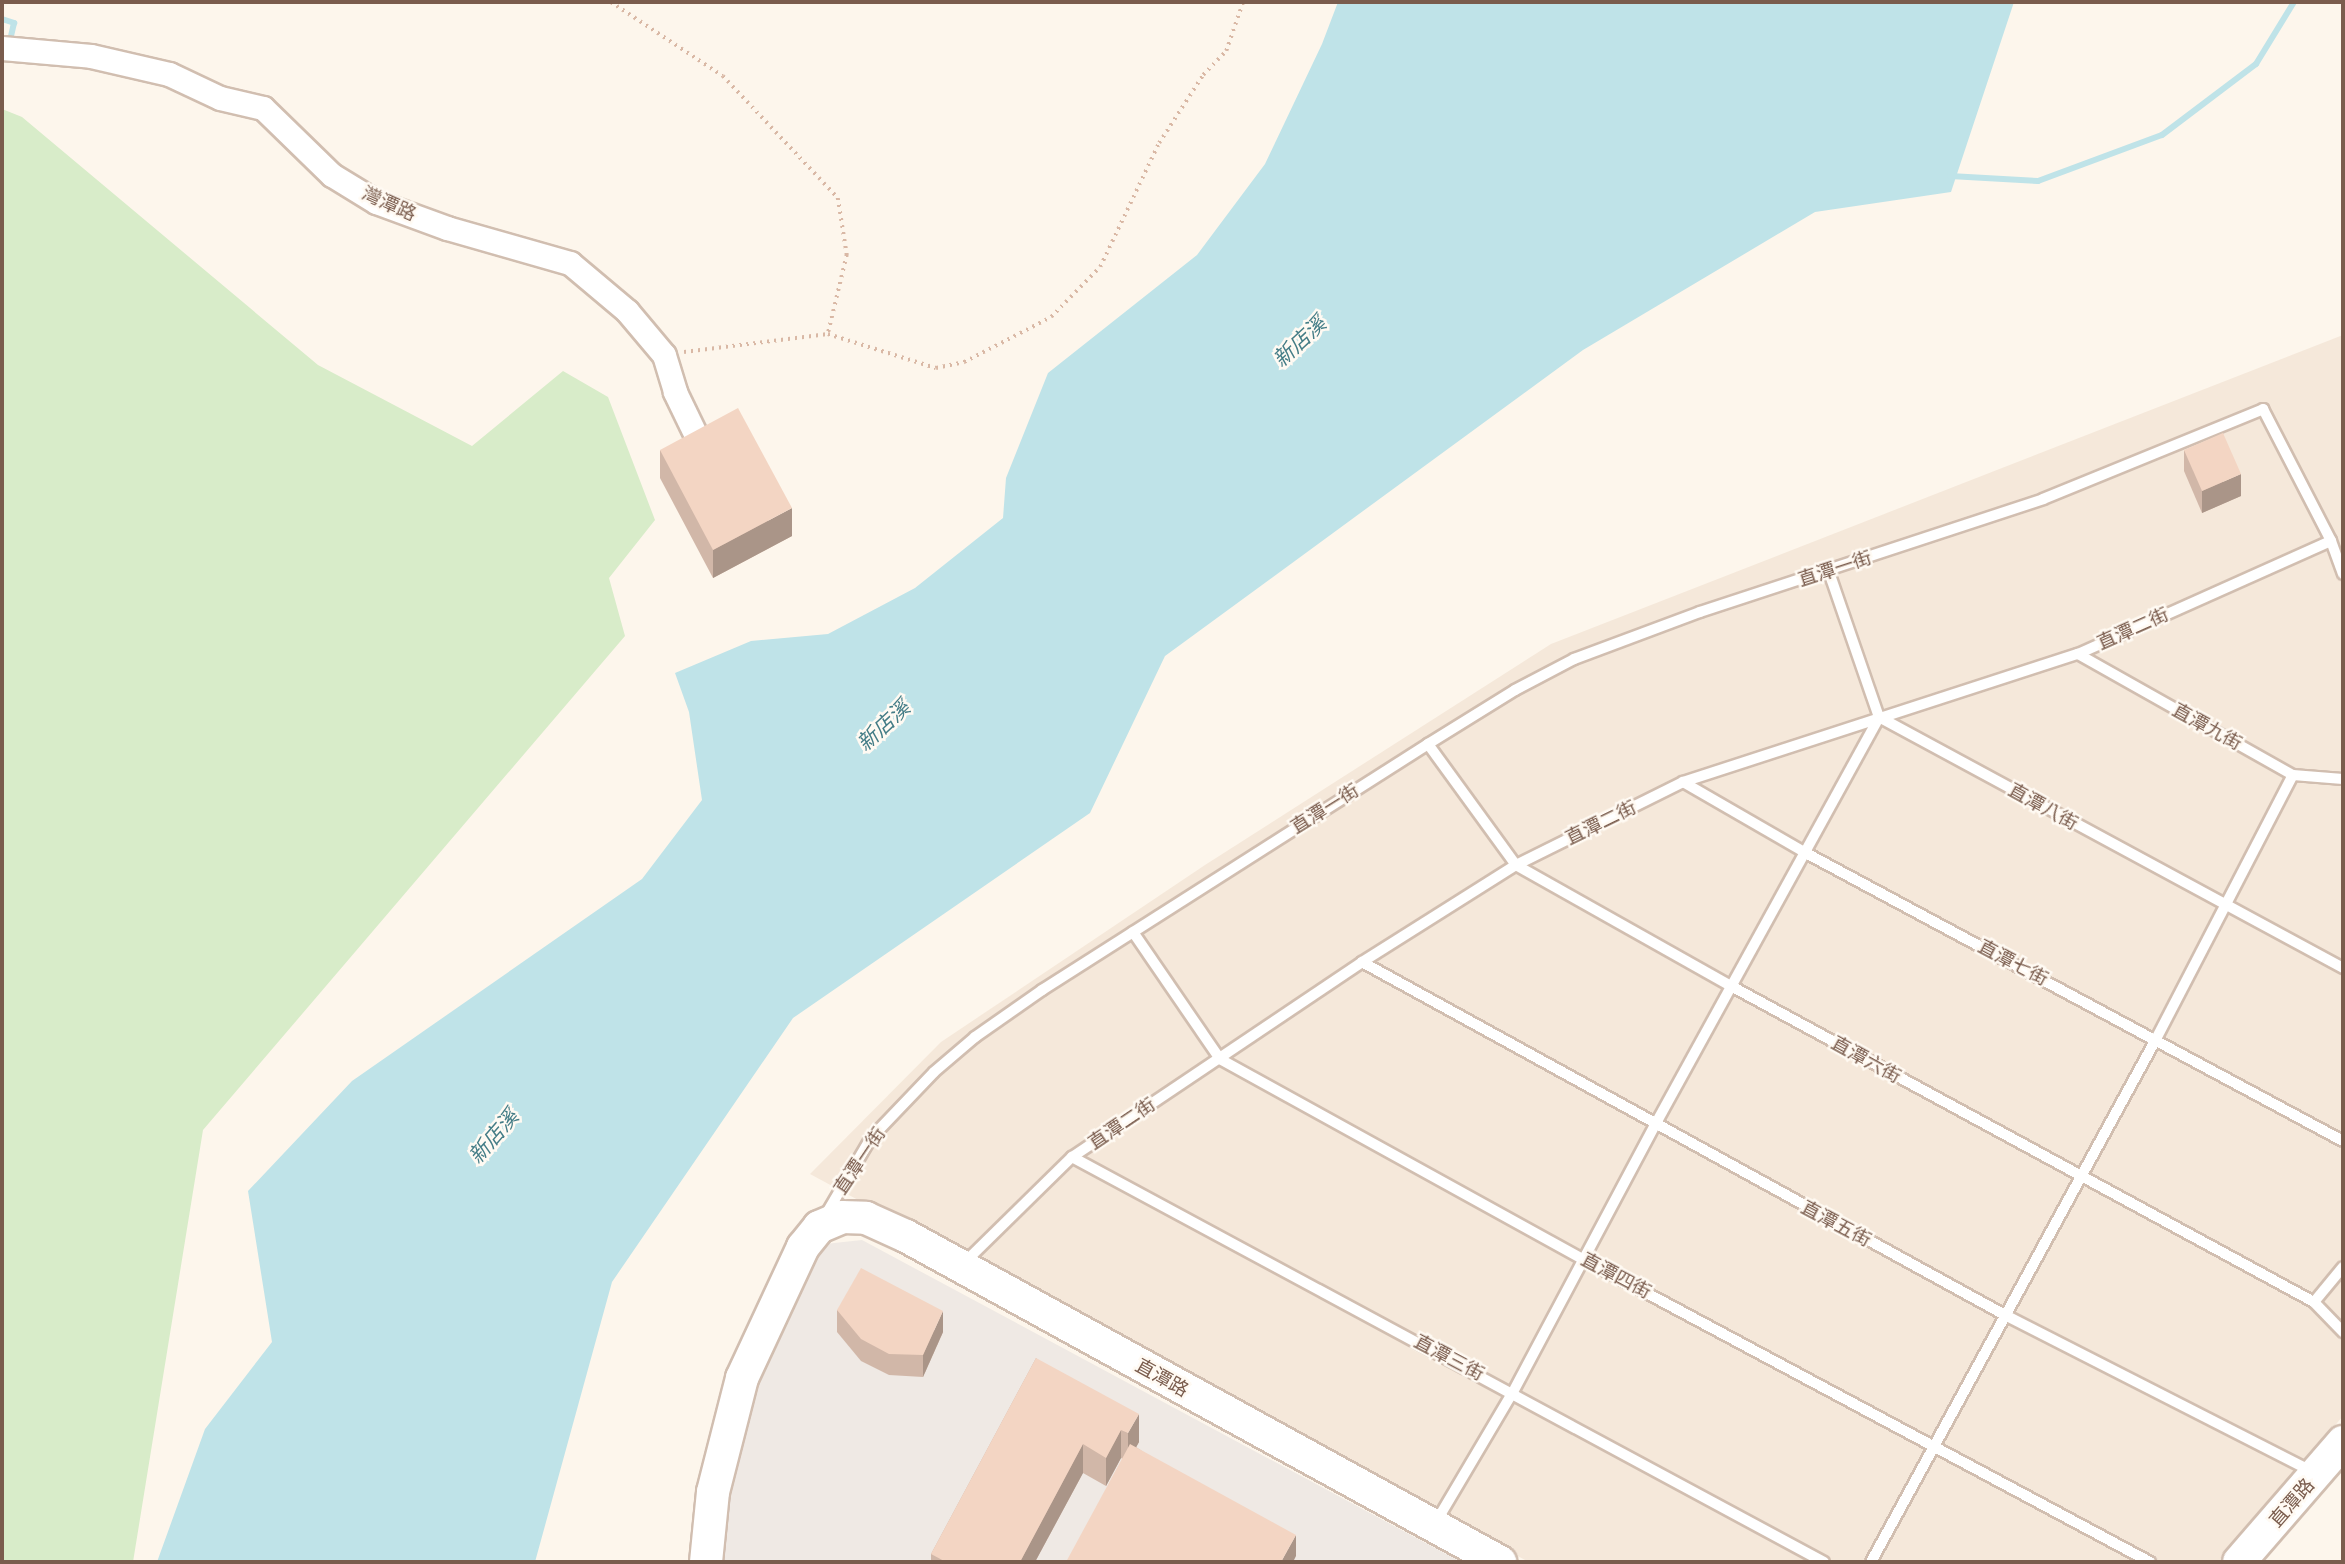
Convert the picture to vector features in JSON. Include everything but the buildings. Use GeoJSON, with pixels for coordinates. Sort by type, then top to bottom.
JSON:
{"type":"FeatureCollection","features":[{"type":"Feature","properties":{"kind":"street","name":"灣潭路"},"geometry":{"type":"LineString","coordinates":[[2,48],[91,56],[169,74],[220,98],[262,108],[332,175],[376,202],[447,228],[570,263],[627,311],[664,355],[675,392],[705,454]]}},
{"type":"Feature","properties":{"kind":"street","name":"直潭路"},"geometry":{"type":"LineString","coordinates":[[819,1227],[842,1217],[866,1218],[961,1266],[1433,1528],[1500,1562]]}},
{"type":"Feature","properties":{"kind":"street","name":"直潭一街"},"geometry":{"type":"LineString","coordinates":[[706,1562],[713,1492],[742,1378],[792,1268],[819,1227]]}},
{"type":"Feature","properties":{"kind":"street","name":"直潭路"},"geometry":{"type":"LineString","coordinates":[[2239,1562],[2343,1442]]}},
{"type":"Feature","properties":{"kind":"lane","name":"直潭一街"},"geometry":{"type":"LineString","coordinates":[[819,1227],[871,1138],[934,1072],[975,1037],[1133,932],[1428,744],[1515,690],[1574,659],[1700,612],[1829,572],[2043,499],[2263,409],[2330,541]]}},
{"type":"Feature","properties":{"kind":"lane"},"geometry":{"type":"LineString","coordinates":[[2330,541],[2343,575]]}},
{"type":"Feature","properties":{"kind":"lane","name":"直潭二街"},"geometry":{"type":"LineString","coordinates":[[961,1266],[1072,1157],[1362,962],[1516,865],[1683,782],[2078,654],[2330,541]]}},
{"type":"Feature","properties":{"kind":"lane"},"geometry":{"type":"LineString","coordinates":[[1433,1528],[1513,1392],[1655,1125],[1879,717],[1829,572]]}},
{"type":"Feature","properties":{"kind":"lane","name":"直潭九街"},"geometry":{"type":"LineString","coordinates":[[2078,654],[2292,775],[2343,779]]}},
{"type":"Feature","properties":{"kind":"lane","name":"直潭八街"},"geometry":{"type":"LineString","coordinates":[[1879,717],[2343,968]]}},
{"type":"Feature","properties":{"kind":"lane","name":"直潭六街"},"geometry":{"type":"LineString","coordinates":[[1428,744],[1516,865],[1731,986],[2314,1302],[2343,1332]]}},
{"type":"Feature","properties":{"kind":"lane"},"geometry":{"type":"LineString","coordinates":[[1871,1562],[2156,1039],[2292,775]]}},
{"type":"Feature","properties":{"kind":"lane","name":"直潭七街"},"geometry":{"type":"LineString","coordinates":[[1683,782],[1804,852],[2343,1141]]}},
{"type":"Feature","properties":{"kind":"lane","name":"直潭四街"},"geometry":{"type":"LineString","coordinates":[[1133,932],[1220,1059],[1583,1259],[2150,1562]]}},
{"type":"Feature","properties":{"kind":"lane","name":"直潭五街"},"geometry":{"type":"LineString","coordinates":[[1362,962],[2005,1315],[2317,1474]]}},
{"type":"Feature","properties":{"kind":"lane","name":"直潭三街"},"geometry":{"type":"LineString","coordinates":[[1072,1157],[1513,1392],[1824,1562]]}},
{"type":"Feature","properties":{"kind":"lane"},"geometry":{"type":"LineString","coordinates":[[2314,1302],[2343,1267]]}},
{"type":"Feature","properties":{"kind":"path"},"geometry":{"type":"LineString","coordinates":[[611,2],[723,76],[838,198],[847,255],[828,334]]}},
{"type":"Feature","properties":{"kind":"path"},"geometry":{"type":"LineString","coordinates":[[664,355],[828,334],[936,368],[964,362],[1051,317],[1100,267],[1159,143],[1203,75],[1226,51],[1242,2]]}},
{"type":"Feature","properties":{"kind":"shaded area"},"geometry":{"type":"Polygon","coordinates":[[[2343,335],[2343,1416],[2218,1562],[1529,1562],[810,1174],[941,1042],[1205,865],[1551,644],[2343,335]]]}},
{"type":"Feature","properties":{"kind":"shaded area"},"geometry":{"type":"Polygon","coordinates":[[[862,1240],[1461,1562],[717,1562],[726,1498],[754,1386],[803,1265],[825,1244],[862,1240]]]}},
{"type":"Feature","properties":{"kind":"green space"},"geometry":{"type":"Polygon","coordinates":[[[2,109],[22,117],[318,365],[472,446],[563,371],[608,397],[655,520],[609,578],[625,636],[203,1130],[133,1562],[2,1562],[2,109]]]}},
{"type":"Feature","properties":{"kind":"water","name":"新店溪"},"geometry":{"type":"Polygon","coordinates":[[[1338,2],[2014,2],[1951,192],[1815,212],[1583,350],[1165,656],[1090,813],[793,1018],[612,1282],[535,1562],[157,1562],[205,1429],[272,1342],[248,1191],[352,1081],[642,879],[702,800],[689,712],[675,673],[751,641],[828,634],[915,588],[1003,518],[1006,478],[1048,373],[1197,255],[1265,164],[1322,44],[1338,2]]]}},
{"type":"Feature","properties":{"kind":"waterway"},"geometry":{"type":"LineString","coordinates":[[1950,176],[2038,181],[2162,135],[2256,64],[2294,2]]}},
{"type":"Feature","properties":{"kind":"waterway"},"geometry":{"type":"LineString","coordinates":[[2,19],[14,23],[10,40]]}}]}
